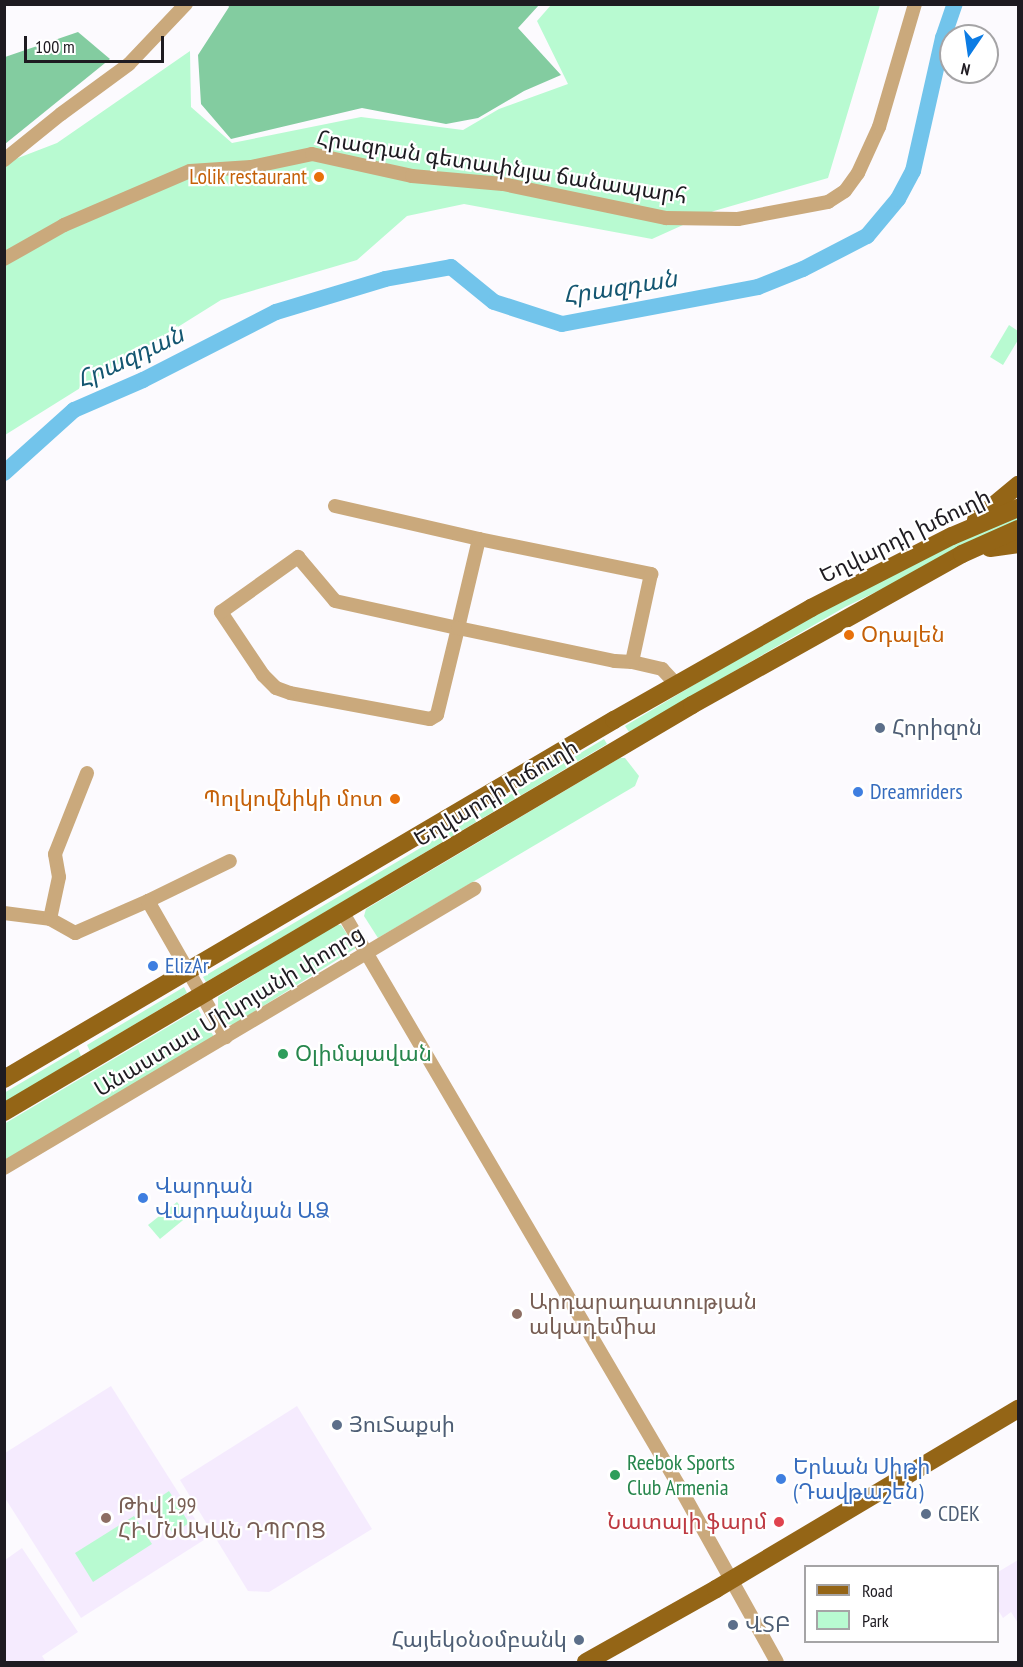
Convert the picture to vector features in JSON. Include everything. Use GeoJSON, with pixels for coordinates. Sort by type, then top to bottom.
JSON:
{"type":"FeatureCollection","features":[{"type":"Feature","properties":{"kind":"main road"},"geometry":{"type":"LineString","coordinates":[[952,536],[1018,485]]}},
{"type":"Feature","properties":{"kind":"main road","name":"Եղվարդի խճուղի"},"geometry":{"type":"LineString","coordinates":[[4,1079],[614,720],[841,591],[952,536],[1018,508]]}},
{"type":"Feature","properties":{"kind":"main road","name":"Եղվարդի խճուղի"},"geometry":{"type":"LineString","coordinates":[[4,1112],[625,744],[962,554],[1018,529]]}},
{"type":"Feature","properties":{"kind":"main road"},"geometry":{"type":"LineString","coordinates":[[962,554],[1018,544]]}},
{"type":"Feature","properties":{"kind":"main road"},"geometry":{"type":"LineString","coordinates":[[614,720],[625,744]]}},
{"type":"Feature","properties":{"kind":"main road"},"geometry":{"type":"LineString","coordinates":[[731,1583],[1018,1409]]}},
{"type":"Feature","properties":{"kind":"main road"},"geometry":{"type":"LineString","coordinates":[[599,1660],[1018,1415]]}},
{"type":"Feature","properties":{"kind":"street"},"geometry":{"type":"LineString","coordinates":[[4,160],[129,64],[186,4]]}},
{"type":"Feature","properties":{"kind":"street","name":"Հրազդան գետափնյա ճանապարհ"},"geometry":{"type":"LineString","coordinates":[[4,259],[64,225],[190,171],[251,167],[312,154],[412,176],[503,184],[666,218],[738,219],[828,202],[845,191],[858,173],[879,127],[915,4]]}},
{"type":"Feature","properties":{"kind":"street"},"geometry":{"type":"LineString","coordinates":[[335,506],[479,539],[651,574],[632,662]]}},
{"type":"Feature","properties":{"kind":"street"},"geometry":{"type":"LineString","coordinates":[[479,539],[458,628],[437,715],[430,719],[290,693],[276,688],[263,675],[221,612],[298,557],[335,601],[458,628],[615,661],[632,662],[662,669],[676,684]]}},
{"type":"Feature","properties":{"kind":"street"},"geometry":{"type":"LineString","coordinates":[[50,919],[59,877],[55,854],[87,773]]}},
{"type":"Feature","properties":{"kind":"street"},"geometry":{"type":"LineString","coordinates":[[4,913],[50,919],[75,933],[230,861]]}},
{"type":"Feature","properties":{"kind":"street","name":"Անաստաս Միկոյանի փողոց"},"geometry":{"type":"LineString","coordinates":[[4,1168],[474,889]]}},
{"type":"Feature","properties":{"kind":"street"},"geometry":{"type":"LineString","coordinates":[[148,901],[226,1037]]}},
{"type":"Feature","properties":{"kind":"street"},"geometry":{"type":"LineString","coordinates":[[343,913],[678,1486],[777,1662]]}},
{"type":"Feature","properties":{"kind":"shaded area","name":"Թիվ 199 ՀԻՄՆԱԿԱՆ ԴՊՐՈՑ"},"geometry":{"type":"Polygon","coordinates":[[[111,1386],[207,1538],[81,1618],[5,1498],[5,1453],[111,1386]]]}},
{"type":"Feature","properties":{"kind":"shaded area"},"geometry":{"type":"Polygon","coordinates":[[[297,1406],[372,1529],[269,1592],[248,1591],[180,1480],[297,1406]]]}},
{"type":"Feature","properties":{"kind":"shaded area"},"geometry":{"type":"Polygon","coordinates":[[[22,1548],[78,1632],[42,1656],[46,1662],[5,1662],[5,1560],[22,1548]]]}},
{"type":"Feature","properties":{"kind":"shaded area"},"geometry":{"type":"Polygon","coordinates":[[[1018,1560],[1018,1623],[1011,1612],[1003,1618],[999,1612],[999,1571],[1018,1560]]]}},
{"type":"Feature","properties":{"kind":"green space"},"geometry":{"type":"Polygon","coordinates":[[[228,5],[539,5],[518,28],[561,75],[524,91],[478,118],[446,124],[362,108],[231,139],[201,104],[198,55],[229,7],[228,5]]]}},
{"type":"Feature","properties":{"kind":"green space"},"geometry":{"type":"Polygon","coordinates":[[[551,5],[880,5],[828,178],[714,211],[652,239],[464,204],[407,216],[357,260],[221,300],[5,435],[5,163],[57,143],[190,51],[191,107],[232,143],[361,117],[463,130],[499,109],[568,84],[537,21],[551,5]]]}},
{"type":"Feature","properties":{"kind":"green space"},"geometry":{"type":"Polygon","coordinates":[[[78,32],[110,59],[5,144],[5,57],[78,32]]]}},
{"type":"Feature","properties":{"kind":"green space"},"geometry":{"type":"Polygon","coordinates":[[[1009,325],[1018,331],[1018,340],[1003,365],[990,357],[1009,325]]]}},
{"type":"Feature","properties":{"kind":"green space"},"geometry":{"type":"Polygon","coordinates":[[[1018,515],[1018,523],[845,607],[629,732],[625,726],[769,640],[904,567],[1018,515]]]}},
{"type":"Feature","properties":{"kind":"green space"},"geometry":{"type":"Polygon","coordinates":[[[604,739],[607,744],[206,982],[203,977],[604,739]]]}},
{"type":"Feature","properties":{"kind":"green space"},"geometry":{"type":"Polygon","coordinates":[[[620,758],[625,758],[639,776],[635,786],[378,938],[364,916],[366,909],[620,758]]]}},
{"type":"Feature","properties":{"kind":"green space"},"geometry":{"type":"Polygon","coordinates":[[[334,925],[341,925],[356,948],[233,1025],[227,1024],[218,1008],[218,997],[334,925]]]}},
{"type":"Feature","properties":{"kind":"green space"},"geometry":{"type":"Polygon","coordinates":[[[184,987],[187,993],[90,1051],[87,1045],[184,987]]]}},
{"type":"Feature","properties":{"kind":"green space"},"geometry":{"type":"Polygon","coordinates":[[[198,1009],[214,1037],[5,1160],[4,1124],[198,1009]]]}},
{"type":"Feature","properties":{"kind":"green space"},"geometry":{"type":"Polygon","coordinates":[[[78,1049],[81,1056],[5,1103],[4,1093],[78,1049]]]}},
{"type":"Feature","properties":{"kind":"green space"},"geometry":{"type":"Polygon","coordinates":[[[177,1202],[188,1216],[160,1239],[148,1225],[177,1202]]]}},
{"type":"Feature","properties":{"kind":"green space"},"geometry":{"type":"Polygon","coordinates":[[[169,1491],[189,1523],[173,1534],[153,1502],[169,1491]]]}},
{"type":"Feature","properties":{"kind":"green space"},"geometry":{"type":"Polygon","coordinates":[[[134,1516],[152,1544],[93,1582],[75,1553],[134,1516]]]}},
{"type":"Feature","properties":{"kind":"waterway","name":"Հրազդան"},"geometry":{"type":"LineString","coordinates":[[4,473],[74,410],[143,380],[276,312],[385,279],[451,267],[494,302],[562,324],[758,287],[803,269],[867,236],[898,199],[913,171],[943,38],[955,4]]}},
{"type":"Feature","properties":{"kind":"place","name":"Lolik restaurant"},"geometry":{"type":"Point","coordinates":[319,177]}},
{"type":"Feature","properties":{"kind":"place","name":"Օդալեն"},"geometry":{"type":"Point","coordinates":[849,635]}},
{"type":"Feature","properties":{"kind":"place","name":"Հորիզոն"},"geometry":{"type":"Point","coordinates":[880,728]}},
{"type":"Feature","properties":{"kind":"place","name":"Dreamriders"},"geometry":{"type":"Point","coordinates":[858,792]}},
{"type":"Feature","properties":{"kind":"place","name":"Պոլկովնիկի մոտ"},"geometry":{"type":"Point","coordinates":[395,799]}},
{"type":"Feature","properties":{"kind":"place","name":"ElizAr"},"geometry":{"type":"Point","coordinates":[153,966]}},
{"type":"Feature","properties":{"kind":"place","name":"Օլիմպավան"},"geometry":{"type":"Point","coordinates":[283,1054]}},
{"type":"Feature","properties":{"kind":"place","name":"Վարդան Վարդանյան ԱՁ"},"geometry":{"type":"Point","coordinates":[143,1198]}},
{"type":"Feature","properties":{"kind":"place","name":"Արդարադատության ակադեմիա"},"geometry":{"type":"Point","coordinates":[517,1314]}},
{"type":"Feature","properties":{"kind":"place","name":"ՅուՏաքսի"},"geometry":{"type":"Point","coordinates":[337,1425]}},
{"type":"Feature","properties":{"kind":"place","name":"Reebok Sports Club Armenia"},"geometry":{"type":"Point","coordinates":[615,1475]}},
{"type":"Feature","properties":{"kind":"place","name":"Երևան Սիթի (Դավթաշեն)"},"geometry":{"type":"Point","coordinates":[781,1479]}},
{"type":"Feature","properties":{"kind":"place","name":"CDEK"},"geometry":{"type":"Point","coordinates":[926,1514]}},
{"type":"Feature","properties":{"kind":"place","name":"Թիվ 199 ՀԻՄՆԱԿԱՆ ԴՊՐՈՑ"},"geometry":{"type":"Point","coordinates":[106,1518]}},
{"type":"Feature","properties":{"kind":"place","name":"Նատալի ֆարմ"},"geometry":{"type":"Point","coordinates":[779,1522]}},
{"type":"Feature","properties":{"kind":"place","name":"ՎՏԲ"},"geometry":{"type":"Point","coordinates":[733,1625]}},
{"type":"Feature","properties":{"kind":"place","name":"Հայեկօնօմբանկ"},"geometry":{"type":"Point","coordinates":[579,1640]}}]}
